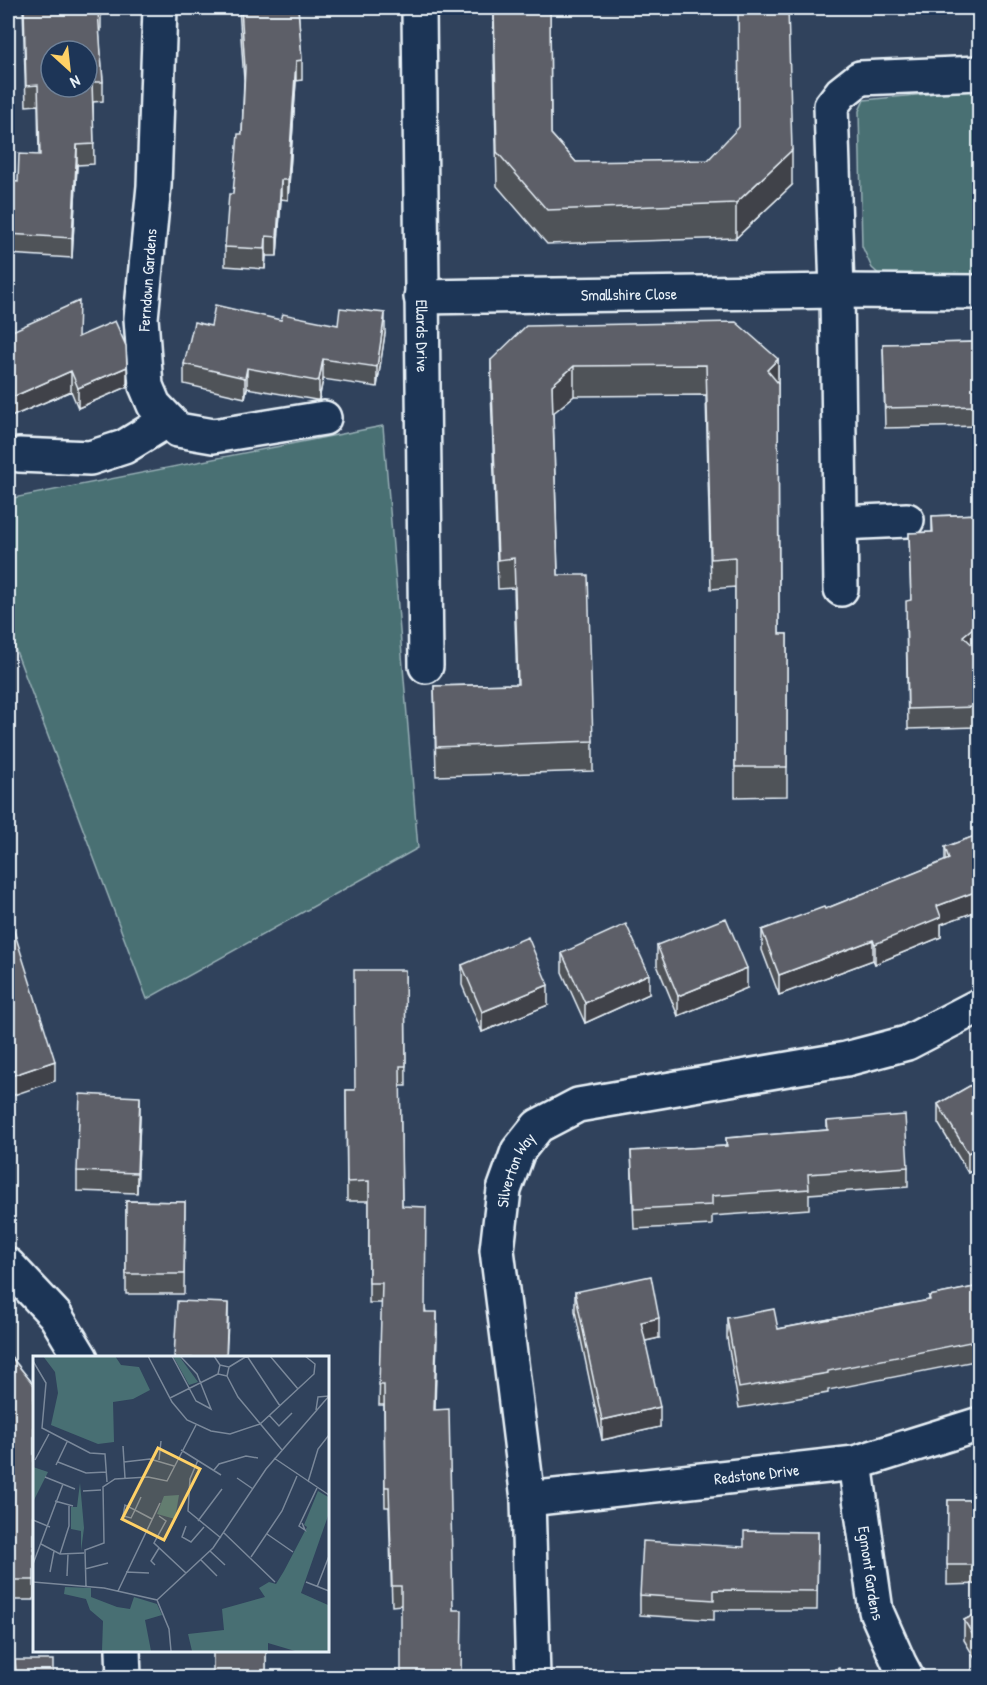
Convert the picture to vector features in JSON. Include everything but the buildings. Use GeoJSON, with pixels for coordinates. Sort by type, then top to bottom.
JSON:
{"type":"FeatureCollection","features":[{"type":"Feature","properties":{"kind":"street","name":"Ferndown Gardens"},"geometry":{"type":"LineString","coordinates":[[160,8],[154,186],[141,318],[146,386],[154,405],[178,430],[213,436],[324,418]]}},
{"type":"Feature","properties":{"kind":"street","name":"Ellards Drive"},"geometry":{"type":"LineString","coordinates":[[419,8],[426,666]]}},
{"type":"Feature","properties":{"kind":"street"},"geometry":{"type":"LineString","coordinates":[[841,589],[837,291],[831,106],[841,93],[860,78],[980,73]]}},
{"type":"Feature","properties":{"kind":"street","name":"Smallshire Close"},"geometry":{"type":"LineString","coordinates":[[421,297],[837,291],[980,292]]}},
{"type":"Feature","properties":{"kind":"street"},"geometry":{"type":"LineString","coordinates":[[19,455],[90,458],[124,447],[168,420]]}},
{"type":"Feature","properties":{"kind":"street"},"geometry":{"type":"LineString","coordinates":[[840,523],[907,520]]}},
{"type":"Feature","properties":{"kind":"street","name":"Silverton Way"},"geometry":{"type":"LineString","coordinates":[[533,1677],[528,1499],[496,1250],[504,1190],[518,1151],[538,1126],[578,1105],[846,1059],[907,1043],[980,1005]]}},
{"type":"Feature","properties":{"kind":"street"},"geometry":{"type":"LineString","coordinates":[[8,1265],[55,1315],[80,1356]]}},
{"type":"Feature","properties":{"kind":"street","name":"Redstone Drive"},"geometry":{"type":"LineString","coordinates":[[528,1499],[855,1463],[980,1424]]}},
{"type":"Feature","properties":{"kind":"street","name":"Egmont Gardens"},"geometry":{"type":"LineString","coordinates":[[855,1463],[876,1611],[907,1677]]}},
{"type":"Feature","properties":{"kind":"street"},"geometry":{"type":"LineString","coordinates":[[123,1652],[124,1677]]}},
{"type":"Feature","properties":{"kind":"green space"},"geometry":{"type":"Polygon","coordinates":[[[979,89],[979,281],[889,283],[872,268],[862,246],[859,111],[864,100],[979,89]]]}},
{"type":"Feature","properties":{"kind":"green space"},"geometry":{"type":"Polygon","coordinates":[[[383,426],[418,848],[147,999],[13,643],[8,608],[8,499],[383,426]]]}}]}
